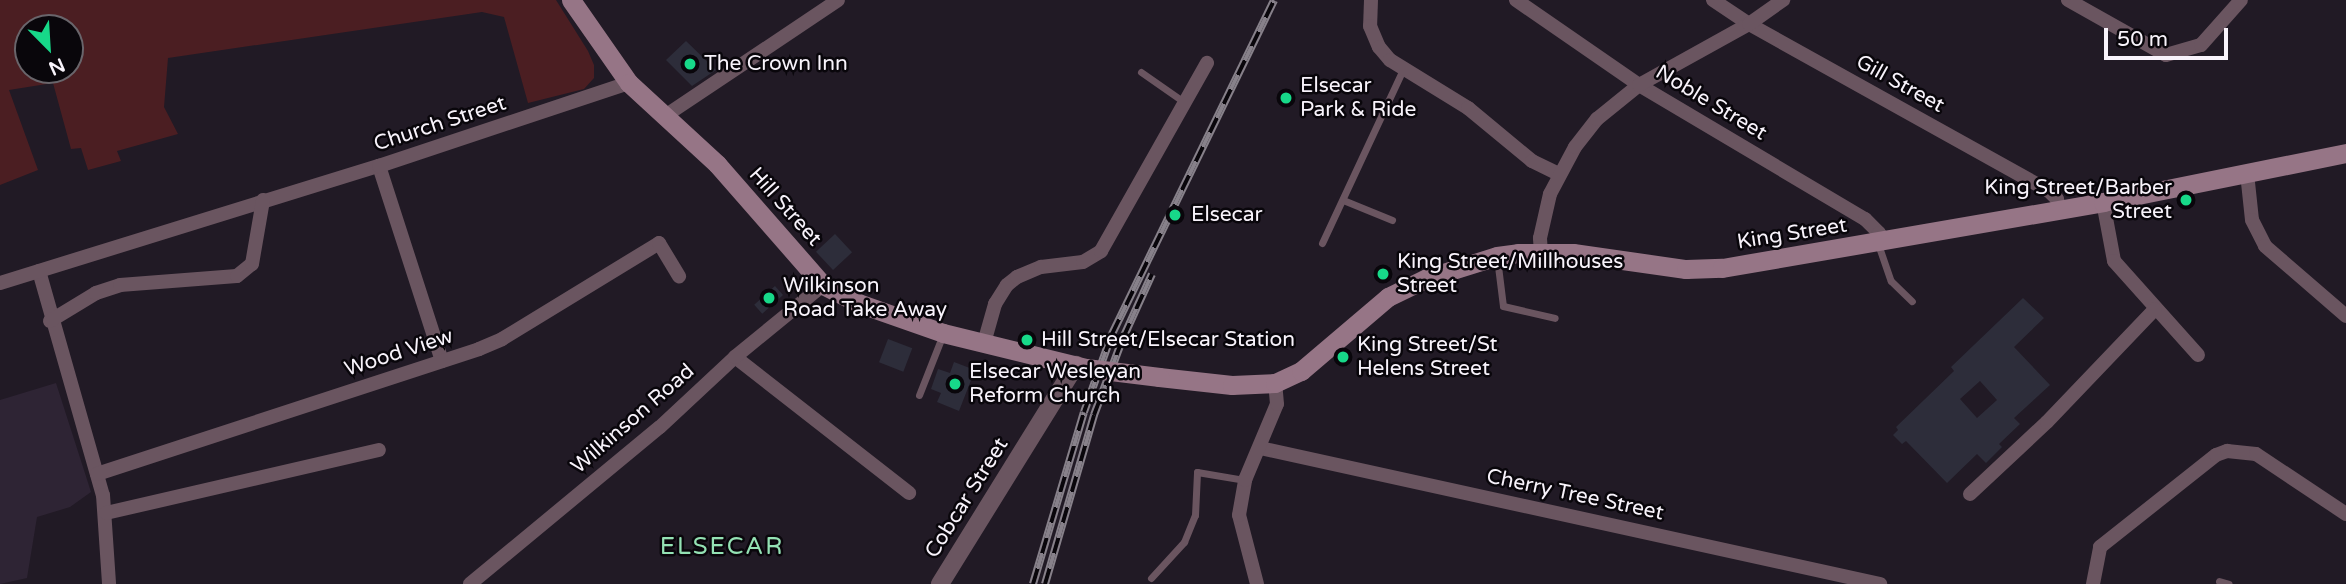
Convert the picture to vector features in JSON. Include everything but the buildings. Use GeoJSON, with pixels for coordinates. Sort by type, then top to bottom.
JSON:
{"type":"FeatureCollection","features":[{"type":"Feature","properties":{"kind":"main road","name":"Hill Street"},"geometry":{"type":"LineString","coordinates":[[571,0],[629,83],[717,164],[823,285],[858,303],[943,333],[1081,366],[1233,385],[1275,383]]}},
{"type":"Feature","properties":{"kind":"main road","name":"King Street"},"geometry":{"type":"LineString","coordinates":[[1275,383],[1301,371],[1388,297],[1427,278],[1497,256],[1573,253],[1686,269],[1722,268],[1880,243],[2103,202],[2346,153]]}},
{"type":"Feature","properties":{"kind":"street"},"geometry":{"type":"LineString","coordinates":[[665,116],[838,0]]}},
{"type":"Feature","properties":{"kind":"street"},"geometry":{"type":"LineString","coordinates":[[1371,0],[1370,26],[1390,60],[1468,108],[1532,161],[1559,174]]}},
{"type":"Feature","properties":{"kind":"street","name":"Noble Street"},"geometry":{"type":"LineString","coordinates":[[1516,0],[1639,85],[1866,219],[1879,233],[1880,243]]}},
{"type":"Feature","properties":{"kind":"street","name":"Gill Street"},"geometry":{"type":"LineString","coordinates":[[1713,0],[1749,24],[2049,191],[2057,199],[2059,209]]}},
{"type":"Feature","properties":{"kind":"street"},"geometry":{"type":"LineString","coordinates":[[1541,253],[1543,221],[1559,174],[1597,119],[1639,85],[1749,24],[1783,0]]}},
{"type":"Feature","properties":{"kind":"street"},"geometry":{"type":"LineString","coordinates":[[2068,0],[2166,55],[2201,45],[2241,0]]}},
{"type":"Feature","properties":{"kind":"street"},"geometry":{"type":"LineString","coordinates":[[984,343],[992,312],[1007,285],[1028,271],[1083,262],[1101,251],[1207,62]]}},
{"type":"Feature","properties":{"kind":"street","name":"Church Street"},"geometry":{"type":"LineString","coordinates":[[0,283],[379,166],[629,83]]}},
{"type":"Feature","properties":{"kind":"street"},"geometry":{"type":"LineString","coordinates":[[379,166],[442,361]]}},
{"type":"Feature","properties":{"kind":"street"},"geometry":{"type":"LineString","coordinates":[[2247,173],[2252,220],[2265,246],[2346,316]]}},
{"type":"Feature","properties":{"kind":"street"},"geometry":{"type":"LineString","coordinates":[[51,321],[96,293],[120,285],[237,276],[252,264],[263,200]]}},
{"type":"Feature","properties":{"kind":"street"},"geometry":{"type":"LineString","coordinates":[[2103,202],[2114,261],[2197,355]]}},
{"type":"Feature","properties":{"kind":"street","name":"Wood View"},"geometry":{"type":"LineString","coordinates":[[97,474],[442,361],[502,338],[659,243],[679,276]]}},
{"type":"Feature","properties":{"kind":"street"},"geometry":{"type":"LineString","coordinates":[[39,271],[106,513],[109,584]]}},
{"type":"Feature","properties":{"kind":"street","name":"Wilkinson Road"},"geometry":{"type":"LineString","coordinates":[[470,584],[660,427],[735,357],[823,285]]}},
{"type":"Feature","properties":{"kind":"street"},"geometry":{"type":"LineString","coordinates":[[1970,494],[2047,422],[2155,309]]}},
{"type":"Feature","properties":{"kind":"street"},"geometry":{"type":"LineString","coordinates":[[735,357],[909,492]]}},
{"type":"Feature","properties":{"kind":"street","name":"Cobcar Street"},"geometry":{"type":"LineString","coordinates":[[940,584],[1081,366]]}},
{"type":"Feature","properties":{"kind":"street"},"geometry":{"type":"LineString","coordinates":[[1257,584],[1240,515],[1245,480],[1278,404],[1275,383]]}},
{"type":"Feature","properties":{"kind":"street","name":"Cherry Tree Street"},"geometry":{"type":"LineString","coordinates":[[1261,448],[1880,584]]}},
{"type":"Feature","properties":{"kind":"street"},"geometry":{"type":"LineString","coordinates":[[106,513],[379,450]]}},
{"type":"Feature","properties":{"kind":"street"},"geometry":{"type":"LineString","coordinates":[[2093,584],[2101,547],[2216,455],[2227,452],[2256,454],[2346,514]]}},
{"type":"Feature","properties":{"kind":"lane"},"geometry":{"type":"LineString","coordinates":[[1322,243],[1403,69]]}},
{"type":"Feature","properties":{"kind":"lane"},"geometry":{"type":"LineString","coordinates":[[1141,72],[1185,102]]}},
{"type":"Feature","properties":{"kind":"lane"},"geometry":{"type":"LineString","coordinates":[[1343,200],[1392,220]]}},
{"type":"Feature","properties":{"kind":"lane"},"geometry":{"type":"LineString","coordinates":[[1880,243],[1891,281],[1912,301]]}},
{"type":"Feature","properties":{"kind":"lane"},"geometry":{"type":"LineString","coordinates":[[1497,256],[1503,306],[1555,318]]}},
{"type":"Feature","properties":{"kind":"lane"},"geometry":{"type":"LineString","coordinates":[[919,395],[943,333]]}},
{"type":"Feature","properties":{"kind":"lane"},"geometry":{"type":"LineString","coordinates":[[1151,578],[1184,542],[1195,515],[1197,472],[1245,480]]}},
{"type":"Feature","properties":{"kind":"lane"},"geometry":{"type":"LineString","coordinates":[[2219,581],[2228,584]]}},
{"type":"Feature","properties":{"kind":"shaded area"},"geometry":{"type":"Polygon","coordinates":[[[0,0],[556,0],[594,65],[594,78],[584,89],[528,103],[504,17],[482,12],[168,58],[164,107],[178,134],[117,151],[121,161],[88,170],[81,148],[71,149],[53,84],[84,84],[84,14],[14,14],[14,84],[47,84],[9,90],[38,170],[0,185],[0,0]]]}},
{"type":"Feature","properties":{"kind":"shaded area"},"geometry":{"type":"Polygon","coordinates":[[[56,383],[91,492],[70,507],[37,517],[27,578],[0,584],[0,400],[56,383]]]}},
{"type":"Feature","properties":{"kind":"railway"},"geometry":{"type":"LineString","coordinates":[[1033,584],[1084,412],[1112,334],[1274,0]]}},
{"type":"Feature","properties":{"kind":"railway"},"geometry":{"type":"LineString","coordinates":[[1045,584],[1094,415],[1123,338],[1152,274]]}},
{"type":"Feature","properties":{"kind":"place","name":"The Crown Inn"},"geometry":{"type":"Point","coordinates":[690,64]}},
{"type":"Feature","properties":{"kind":"place","name":"Elsecar Park & Ride"},"geometry":{"type":"Point","coordinates":[1286,98]}},
{"type":"Feature","properties":{"kind":"place","name":"King Street/Barber Street"},"geometry":{"type":"Point","coordinates":[2186,200]}},
{"type":"Feature","properties":{"kind":"place","name":"Elsecar"},"geometry":{"type":"Point","coordinates":[1175,215]}},
{"type":"Feature","properties":{"kind":"place","name":"King Street/Millhouses Street"},"geometry":{"type":"Point","coordinates":[1383,274]}},
{"type":"Feature","properties":{"kind":"place","name":"Wilkinson Road Take Away"},"geometry":{"type":"Point","coordinates":[769,298]}},
{"type":"Feature","properties":{"kind":"place","name":"Hill Street/Elsecar Station"},"geometry":{"type":"Point","coordinates":[1027,340]}},
{"type":"Feature","properties":{"kind":"place","name":"King Street/St Helens Street"},"geometry":{"type":"Point","coordinates":[1343,357]}},
{"type":"Feature","properties":{"kind":"place","name":"Elsecar Wesleyan Reform Church"},"geometry":{"type":"Point","coordinates":[955,384]}},
{"type":"Feature","properties":{"kind":"district","name":"ELSECAR"},"geometry":{"type":"Point","coordinates":[722,547]}}]}
